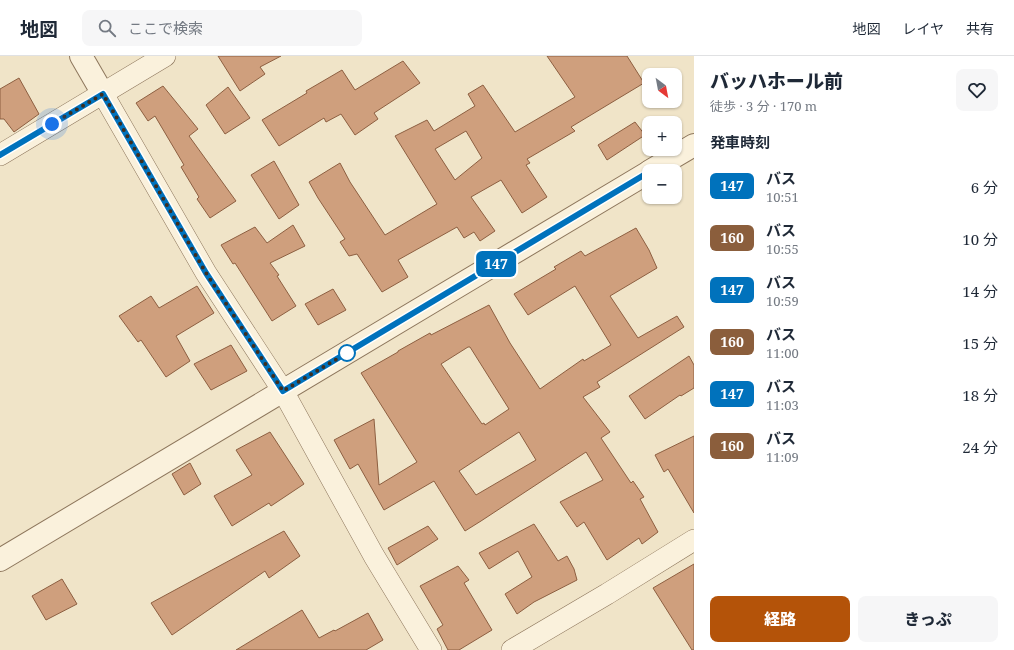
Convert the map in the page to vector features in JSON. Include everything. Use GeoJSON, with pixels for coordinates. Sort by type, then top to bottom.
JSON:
{"type":"FeatureCollection","features":[{"type":"Feature","properties":{"kind":"street"},"geometry":{"type":"LineString","coordinates":[[81,56],[206,273],[283,391],[374,556],[431,650]]}},
{"type":"Feature","properties":{"kind":"street"},"geometry":{"type":"LineString","coordinates":[[0,155],[165,56]]}},
{"type":"Feature","properties":{"kind":"street"},"geometry":{"type":"LineString","coordinates":[[662,164],[694,145]]}},
{"type":"Feature","properties":{"kind":"street"},"geometry":{"type":"LineString","coordinates":[[0,560],[642,176]]}},
{"type":"Feature","properties":{"kind":"street"},"geometry":{"type":"LineString","coordinates":[[512,650],[607,594],[694,540]]}},
{"type":"Feature","properties":{"kind":"building"},"geometry":{"type":"Polygon","coordinates":[[[218,56],[281,56],[260,67],[265,74],[240,91],[218,56]]]}},
{"type":"Feature","properties":{"kind":"building"},"geometry":{"type":"Polygon","coordinates":[[[547,56],[627,56],[642,80],[642,84],[571,127],[575,131],[527,159],[530,163],[526,165],[547,197],[522,213],[501,180],[471,197],[495,231],[480,241],[474,232],[464,238],[457,227],[398,260],[408,277],[382,292],[357,254],[349,256],[340,242],[345,239],[309,182],[340,163],[350,182],[385,235],[437,204],[395,136],[427,120],[434,131],[475,106],[468,94],[483,85],[515,132],[575,97],[547,56]],[[466,131],[435,149],[455,180],[482,158],[466,131]]]}},
{"type":"Feature","properties":{"kind":"building"},"geometry":{"type":"Polygon","coordinates":[[[403,61],[420,83],[374,113],[378,119],[355,135],[341,114],[326,122],[324,118],[279,146],[262,120],[307,93],[306,91],[342,70],[355,90],[403,61]]]}},
{"type":"Feature","properties":{"kind":"building"},"geometry":{"type":"Polygon","coordinates":[[[19,78],[39,114],[14,132],[4,119],[0,119],[0,89],[19,78]]]}},
{"type":"Feature","properties":{"kind":"building"},"geometry":{"type":"Polygon","coordinates":[[[163,86],[198,129],[189,136],[236,201],[210,218],[197,199],[199,197],[181,167],[184,165],[155,116],[148,121],[136,103],[163,86]]]}},
{"type":"Feature","properties":{"kind":"building"},"geometry":{"type":"Polygon","coordinates":[[[228,87],[250,118],[225,134],[206,105],[228,87]]]}},
{"type":"Feature","properties":{"kind":"building"},"geometry":{"type":"Polygon","coordinates":[[[635,122],[642,131],[642,137],[607,160],[598,145],[635,122]]]}},
{"type":"Feature","properties":{"kind":"building"},"geometry":{"type":"Polygon","coordinates":[[[274,161],[299,205],[279,219],[251,175],[274,161]]]}},
{"type":"Feature","properties":{"kind":"building"},"geometry":{"type":"Polygon","coordinates":[[[293,225],[305,246],[270,263],[279,275],[277,276],[296,306],[272,321],[235,263],[233,264],[221,245],[255,227],[267,243],[293,225]]]}},
{"type":"Feature","properties":{"kind":"building"},"geometry":{"type":"Polygon","coordinates":[[[636,228],[649,250],[657,268],[610,296],[638,338],[677,316],[684,327],[597,382],[600,387],[583,397],[610,432],[601,438],[631,483],[633,481],[644,497],[640,499],[658,532],[642,544],[639,538],[607,560],[584,522],[577,527],[560,502],[603,480],[586,452],[465,531],[434,481],[384,510],[358,464],[350,469],[334,440],[374,419],[379,485],[417,462],[361,373],[430,333],[431,335],[489,305],[510,343],[540,389],[583,359],[584,361],[611,345],[575,286],[528,315],[514,294],[556,269],[554,267],[581,251],[585,256],[636,228]],[[470,347],[441,364],[482,424],[484,423],[485,425],[509,409],[470,347]],[[519,432],[459,471],[476,495],[536,460],[519,432]]]}},
{"type":"Feature","properties":{"kind":"building"},"geometry":{"type":"Polygon","coordinates":[[[197,286],[214,313],[176,336],[190,361],[166,377],[141,340],[138,342],[119,316],[151,296],[159,308],[197,286]]]}},
{"type":"Feature","properties":{"kind":"building"},"geometry":{"type":"Polygon","coordinates":[[[333,289],[346,310],[318,325],[305,304],[333,289]]]}},
{"type":"Feature","properties":{"kind":"building"},"geometry":{"type":"Polygon","coordinates":[[[231,345],[247,371],[211,390],[194,364],[231,345]]]}},
{"type":"Feature","properties":{"kind":"building"},"geometry":{"type":"Polygon","coordinates":[[[689,356],[694,365],[694,388],[681,396],[680,395],[645,419],[629,396],[689,356]]]}},
{"type":"Feature","properties":{"kind":"building"},"geometry":{"type":"Polygon","coordinates":[[[270,432],[304,484],[271,506],[269,503],[232,526],[214,496],[252,475],[236,450],[270,432]]]}},
{"type":"Feature","properties":{"kind":"building"},"geometry":{"type":"Polygon","coordinates":[[[694,436],[694,513],[668,469],[664,472],[655,455],[694,436]]]}},
{"type":"Feature","properties":{"kind":"building"},"geometry":{"type":"Polygon","coordinates":[[[190,463],[201,484],[184,495],[172,474],[190,463]]]}},
{"type":"Feature","properties":{"kind":"building"},"geometry":{"type":"Polygon","coordinates":[[[534,524],[558,561],[567,556],[574,569],[577,580],[534,602],[517,614],[505,594],[532,577],[518,551],[489,569],[479,553],[534,524]]]}},
{"type":"Feature","properties":{"kind":"building"},"geometry":{"type":"Polygon","coordinates":[[[428,526],[438,539],[397,565],[388,548],[428,526]]]}},
{"type":"Feature","properties":{"kind":"building"},"geometry":{"type":"Polygon","coordinates":[[[284,531],[300,556],[269,578],[265,571],[172,635],[151,603],[284,531]]]}},
{"type":"Feature","properties":{"kind":"building"},"geometry":{"type":"Polygon","coordinates":[[[694,564],[694,650],[692,650],[653,588],[694,564]]]}},
{"type":"Feature","properties":{"kind":"building"},"geometry":{"type":"Polygon","coordinates":[[[458,566],[469,580],[464,583],[492,630],[459,650],[448,650],[437,629],[443,625],[420,586],[458,566]]]}},
{"type":"Feature","properties":{"kind":"building"},"geometry":{"type":"Polygon","coordinates":[[[62,579],[77,604],[46,620],[32,596],[62,579]]]}},
{"type":"Feature","properties":{"kind":"building"},"geometry":{"type":"Polygon","coordinates":[[[302,610],[319,638],[368,613],[383,640],[366,650],[236,650],[302,610]]]}},
{"type":"Feature","properties":{"kind":"bus line","name":"147"},"geometry":{"type":"LineString","coordinates":[[0,155],[103,94],[206,273],[283,391],[642,176]]}},
{"type":"Feature","properties":{"kind":"route"},"geometry":{"type":"LineString","coordinates":[[52,124],[103,94],[206,273],[283,391],[352,350],[347,353]]}}]}
